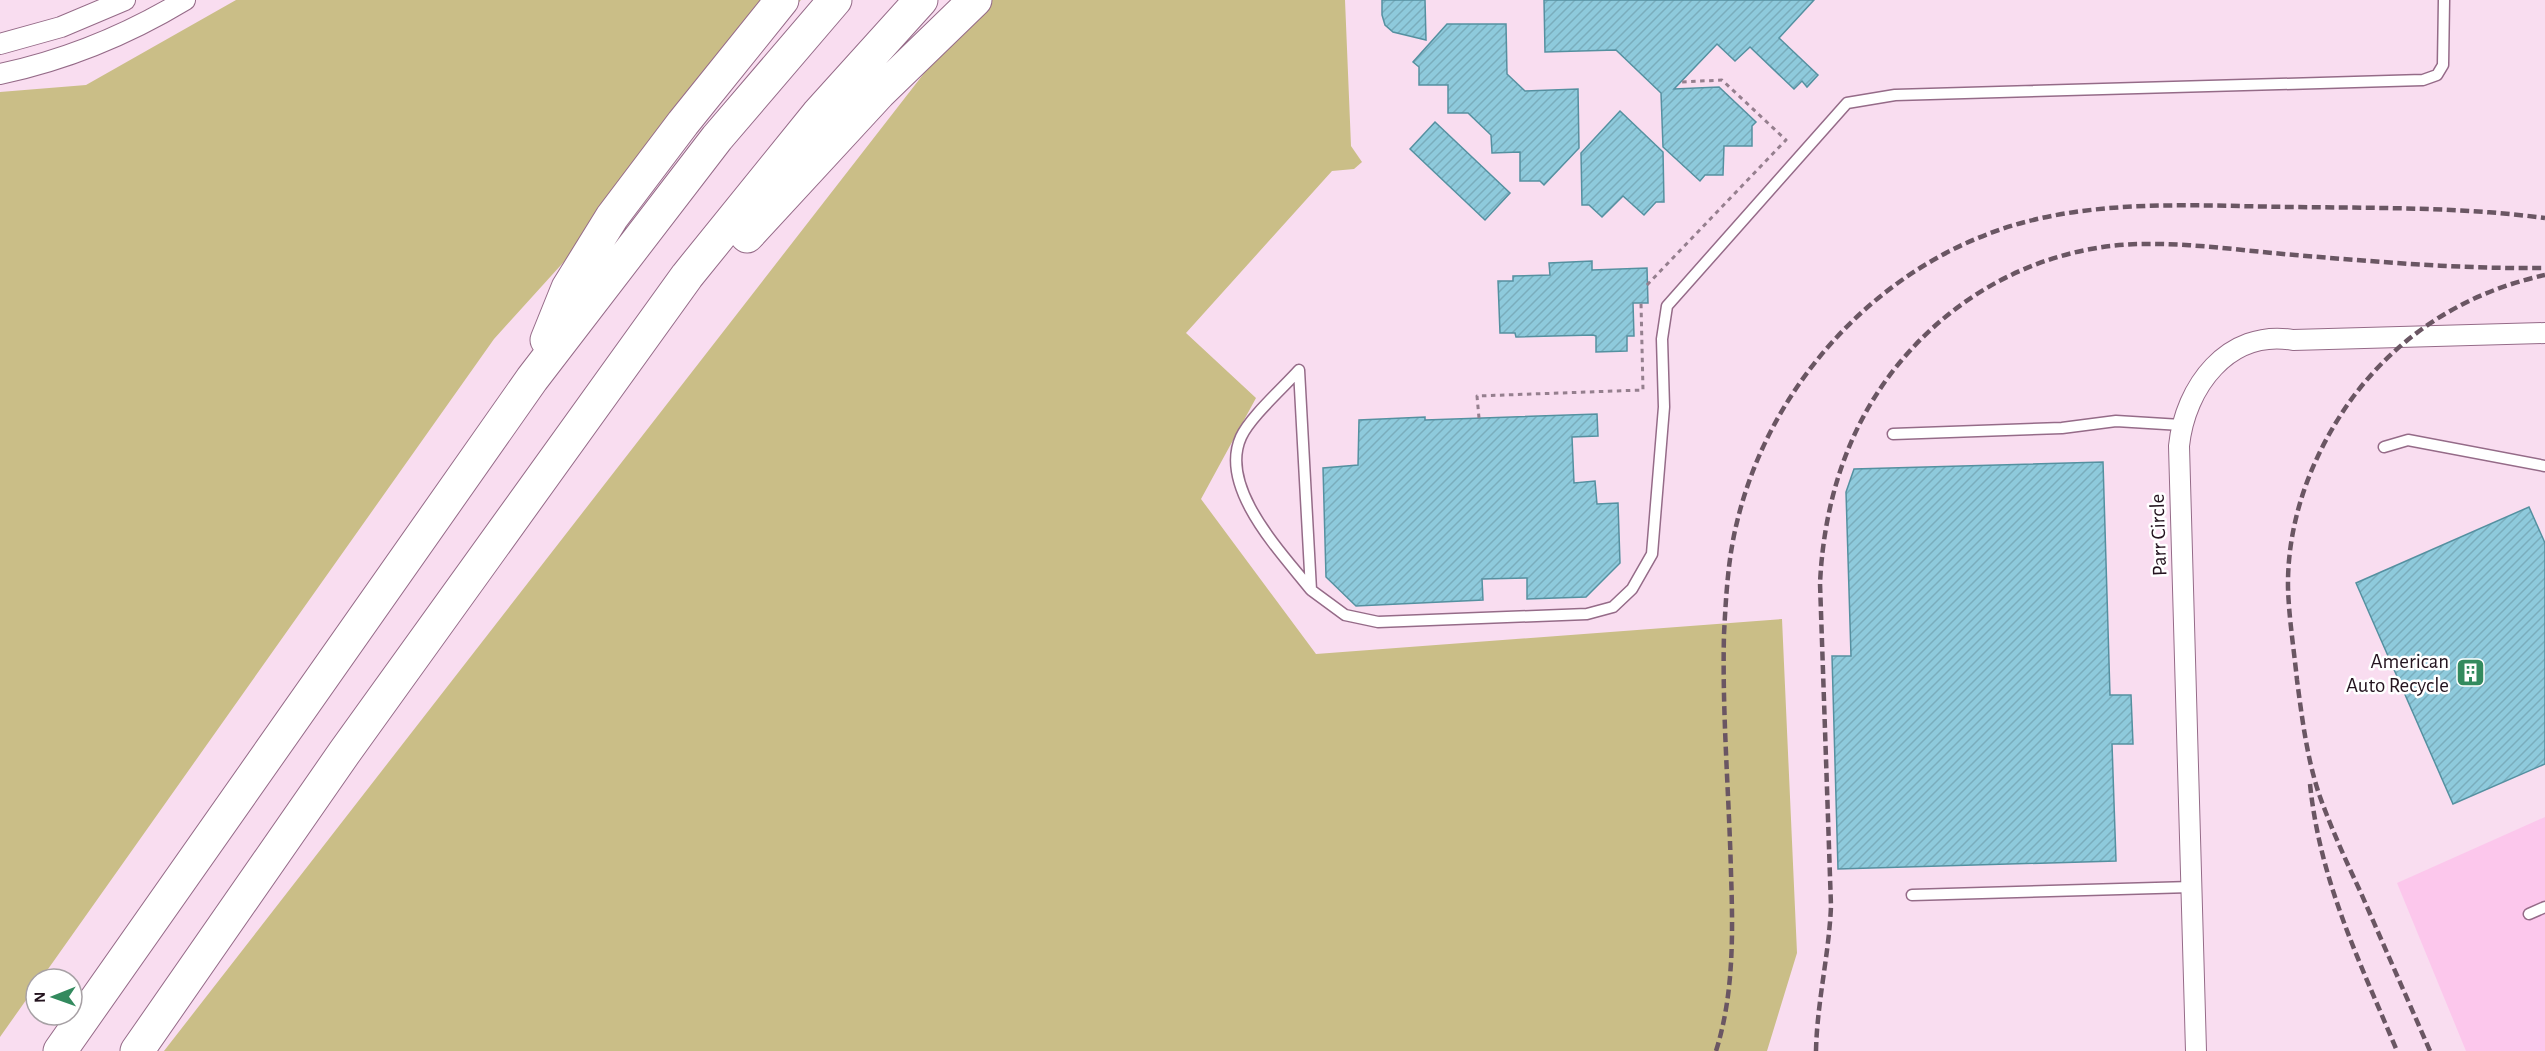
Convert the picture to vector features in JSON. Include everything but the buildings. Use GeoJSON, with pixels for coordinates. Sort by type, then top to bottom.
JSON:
{"type":"FeatureCollection","features":[{"type":"Feature","properties":{"kind":"highway"},"geometry":{"type":"LineString","coordinates":[[532,379],[568,288],[612,217],[683,123],[782,0]]}},
{"type":"Feature","properties":{"kind":"highway"},"geometry":{"type":"LineString","coordinates":[[60,1051],[532,379],[717,138],[835,0]]}},
{"type":"Feature","properties":{"kind":"highway"},"geometry":{"type":"LineString","coordinates":[[137,1051],[351,744],[687,276],[819,114],[921,0]]}},
{"type":"Feature","properties":{"kind":"highway"},"geometry":{"type":"LineString","coordinates":[[640,341],[686,305],[773,206],[863,110],[975,0]]}},
{"type":"Feature","properties":{"kind":"street"},"geometry":{"type":"LineString","coordinates":[[0,44],[61,27],[125,0]]}},
{"type":"Feature","properties":{"kind":"street"},"geometry":{"type":"LineString","coordinates":[[0,74],[70,55],[115,38],[185,0]]}},
{"type":"Feature","properties":{"kind":"street","name":"Parr Circle"},"geometry":{"type":"LineString","coordinates":[[2196,1051],[2179,446],[2181,424],[2188,404],[2198,384],[2212,368],[2231,353],[2275,337],[2294,340],[2545,333]]}},
{"type":"Feature","properties":{"kind":"lane"},"geometry":{"type":"LineString","coordinates":[[1311,590],[1299,370],[1241,437],[1236,460],[1238,483],[1261,526],[1311,590],[1345,615],[1378,622],[1587,614],[1613,607],[1632,589],[1652,554],[1664,406],[1662,339],[1667,306],[1847,102],[1895,95],[2423,80],[2437,75],[2443,65],[2444,0]]}},
{"type":"Feature","properties":{"kind":"lane"},"geometry":{"type":"LineString","coordinates":[[1893,434],[2062,428],[2116,421],[2181,424]]}},
{"type":"Feature","properties":{"kind":"lane"},"geometry":{"type":"LineString","coordinates":[[2384,447],[2408,440],[2545,466]]}},
{"type":"Feature","properties":{"kind":"lane"},"geometry":{"type":"LineString","coordinates":[[1912,896],[2191,888]]}},
{"type":"Feature","properties":{"kind":"lane"},"geometry":{"type":"LineString","coordinates":[[2529,914],[2545,907]]}},
{"type":"Feature","properties":{"kind":"path"},"geometry":{"type":"LineString","coordinates":[[1647,285],[1786,140],[1722,80],[1681,81]]}},
{"type":"Feature","properties":{"kind":"path"},"geometry":{"type":"LineString","coordinates":[[1479,418],[1477,396],[1643,390],[1641,303]]}},
{"type":"Feature","properties":{"kind":"shaded area"},"geometry":{"type":"Polygon","coordinates":[[[236,0],[801,0],[494,339],[49,967],[24,967],[24,1003],[0,1037],[0,92],[86,85],[236,0]]]}},
{"type":"Feature","properties":{"kind":"shaded area"},"geometry":{"type":"Polygon","coordinates":[[[981,0],[1345,0],[1351,146],[1362,162],[1354,169],[1332,171],[1186,333],[1256,398],[1201,499],[1316,654],[1782,619],[1797,953],[1767,1051],[164,1051],[981,0]]]}},
{"type":"Feature","properties":{"kind":"shaded area"},"geometry":{"type":"Polygon","coordinates":[[[2545,817],[2545,1051],[2466,1051],[2397,883],[2545,817]]]}},
{"type":"Feature","properties":{"kind":"railway"},"geometry":{"type":"LineString","coordinates":[[1716,1051],[1726,1007],[1732,940],[1724,664],[1724,634],[1731,549],[1754,468],[1778,418],[1809,371],[1845,328],[1887,291],[1933,260],[1983,236],[2037,219],[2068,213],[2100,209],[2196,205],[2418,209],[2545,218]]}},
{"type":"Feature","properties":{"kind":"railway"},"geometry":{"type":"LineString","coordinates":[[1816,1051],[1831,906],[1820,583],[1822,553],[1833,494],[1853,438],[1882,385],[1925,335],[1951,312],[2009,276],[2041,262],[2108,246],[2181,245],[2420,264],[2545,268]]}},
{"type":"Feature","properties":{"kind":"railway"},"geometry":{"type":"LineString","coordinates":[[2430,1051],[2339,844],[2315,780],[2303,723],[2289,611],[2289,562],[2292,537],[2305,487],[2326,440],[2353,397],[2392,353],[2438,318],[2463,304],[2516,282],[2545,275]]}},
{"type":"Feature","properties":{"kind":"railway"},"geometry":{"type":"LineString","coordinates":[[2310,784],[2315,820],[2332,888],[2343,921],[2397,1051]]}},
{"type":"Feature","properties":{"kind":"place","name":"American Auto Recycle"},"geometry":{"type":"Point","coordinates":[2470,673]}}]}
